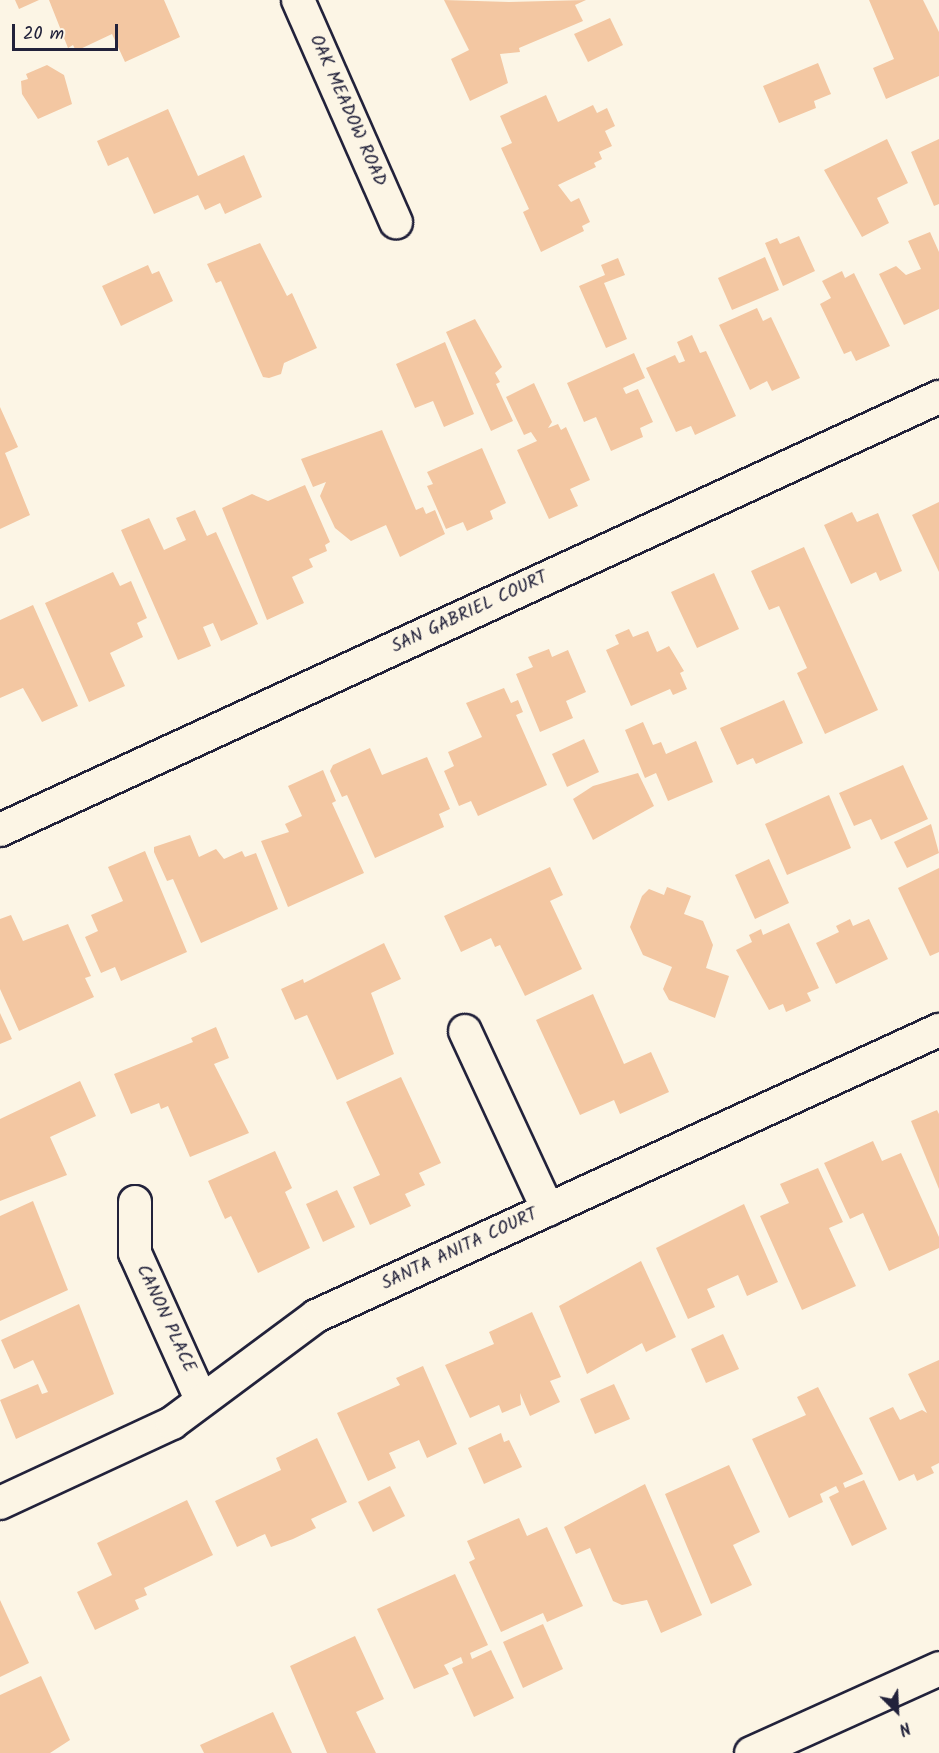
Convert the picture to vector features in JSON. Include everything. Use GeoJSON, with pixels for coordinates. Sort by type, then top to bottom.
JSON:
{"type":"FeatureCollection","features":[{"type":"Feature","properties":{"kind":"street","name":"OAK MEADOW ROAD"},"geometry":{"type":"LineString","coordinates":[[298,0],[396,222]]}},
{"type":"Feature","properties":{"kind":"street","name":"SAN GABRIEL COURT"},"geometry":{"type":"LineString","coordinates":[[0,830],[939,397]]}},
{"type":"Feature","properties":{"kind":"street","name":"SANTA ANITA COURT"},"geometry":{"type":"LineString","coordinates":[[0,1503],[172,1423],[201,1399],[316,1316],[939,1030]]}},
{"type":"Feature","properties":{"kind":"street"},"geometry":{"type":"LineString","coordinates":[[465,1031],[548,1210]]}},
{"type":"Feature","properties":{"kind":"street","name":"CANON PLACE"},"geometry":{"type":"LineString","coordinates":[[135,1202],[135,1253],[201,1399]]}},
{"type":"Feature","properties":{"kind":"street"},"geometry":{"type":"LineString","coordinates":[[751,1753],[939,1668]]}},
{"type":"Feature","properties":{"kind":"building"},"geometry":{"type":"Polygon","coordinates":[[[15,0],[39,0],[19,9],[15,0]]]}},
{"type":"Feature","properties":{"kind":"building"},"geometry":{"type":"Polygon","coordinates":[[[49,0],[164,0],[180,37],[125,62],[112,34],[76,51],[73,45],[68,48],[49,0]]]}},
{"type":"Feature","properties":{"kind":"building"},"geometry":{"type":"Polygon","coordinates":[[[444,0],[509,2],[586,0],[575,5],[583,21],[519,48],[520,52],[500,54],[508,83],[470,101],[451,59],[469,50],[444,0]]]}},
{"type":"Feature","properties":{"kind":"building"},"geometry":{"type":"Polygon","coordinates":[[[869,0],[923,0],[939,32],[939,76],[886,99],[873,68],[894,59],[869,0]]]}},
{"type":"Feature","properties":{"kind":"building"},"geometry":{"type":"Polygon","coordinates":[[[610,18],[623,45],[588,62],[574,34],[610,18]]]}},
{"type":"Feature","properties":{"kind":"building"},"geometry":{"type":"Polygon","coordinates":[[[818,63],[831,94],[814,101],[816,108],[779,123],[763,86],[818,63]]]}},
{"type":"Feature","properties":{"kind":"building"},"geometry":{"type":"Polygon","coordinates":[[[47,65],[64,75],[72,104],[38,119],[22,94],[21,81],[28,79],[26,74],[47,65]]]}},
{"type":"Feature","properties":{"kind":"building"},"geometry":{"type":"Polygon","coordinates":[[[546,95],[558,122],[593,105],[597,113],[607,108],[615,126],[605,131],[612,146],[599,152],[602,159],[594,163],[596,167],[558,185],[571,202],[579,198],[590,222],[582,226],[584,231],[541,252],[523,212],[529,209],[501,148],[512,143],[500,116],[546,95]]]}},
{"type":"Feature","properties":{"kind":"building"},"geometry":{"type":"Polygon","coordinates":[[[168,109],[198,176],[244,155],[262,197],[225,214],[220,203],[205,210],[198,195],[154,214],[128,157],[108,166],[97,141],[168,109]]]}},
{"type":"Feature","properties":{"kind":"building"},"geometry":{"type":"Polygon","coordinates":[[[887,139],[908,183],[877,198],[889,223],[862,237],[824,170],[887,139]]]}},
{"type":"Feature","properties":{"kind":"building"},"geometry":{"type":"Polygon","coordinates":[[[939,139],[939,204],[934,206],[911,152],[939,139]]]}},
{"type":"Feature","properties":{"kind":"building"},"geometry":{"type":"Polygon","coordinates":[[[930,232],[939,252],[939,309],[904,325],[879,274],[896,266],[906,275],[921,269],[908,241],[930,232]]]}},
{"type":"Feature","properties":{"kind":"building"},"geometry":{"type":"Polygon","coordinates":[[[799,236],[815,271],[783,286],[765,243],[777,238],[780,244],[799,236]]]}},
{"type":"Feature","properties":{"kind":"building"},"geometry":{"type":"Polygon","coordinates":[[[260,243],[287,296],[292,293],[317,348],[284,363],[281,374],[269,378],[263,377],[221,281],[216,283],[207,264],[260,243]]]}},
{"type":"Feature","properties":{"kind":"building"},"geometry":{"type":"Polygon","coordinates":[[[765,257],[779,290],[732,310],[718,278],[765,257]]]}},
{"type":"Feature","properties":{"kind":"building"},"geometry":{"type":"Polygon","coordinates":[[[618,258],[625,275],[604,283],[627,339],[606,348],[579,286],[605,275],[601,265],[618,258]]]}},
{"type":"Feature","properties":{"kind":"building"},"geometry":{"type":"Polygon","coordinates":[[[148,265],[152,274],[159,271],[173,301],[121,326],[102,286],[148,265]]]}},
{"type":"Feature","properties":{"kind":"building"},"geometry":{"type":"Polygon","coordinates":[[[842,271],[845,278],[854,273],[890,346],[856,361],[851,351],[844,354],[820,304],[831,298],[822,281],[842,271]]]}},
{"type":"Feature","properties":{"kind":"building"},"geometry":{"type":"Polygon","coordinates":[[[757,308],[763,321],[771,317],[800,378],[772,391],[767,381],[750,390],[719,325],[757,308]]]}},
{"type":"Feature","properties":{"kind":"building"},"geometry":{"type":"Polygon","coordinates":[[[475,319],[502,367],[495,373],[500,382],[496,384],[513,421],[491,431],[446,332],[475,319]]]}},
{"type":"Feature","properties":{"kind":"building"},"geometry":{"type":"Polygon","coordinates":[[[692,335],[700,353],[706,351],[736,416],[695,435],[691,426],[676,432],[646,368],[675,355],[679,363],[685,361],[677,342],[692,335]]]}},
{"type":"Feature","properties":{"kind":"building"},"geometry":{"type":"Polygon","coordinates":[[[445,342],[474,414],[444,427],[433,401],[415,408],[396,364],[445,342]]]}},
{"type":"Feature","properties":{"kind":"building"},"geometry":{"type":"Polygon","coordinates":[[[634,353],[645,378],[623,388],[626,394],[638,389],[653,422],[640,428],[643,437],[611,451],[596,417],[584,422],[567,383],[634,353]]]}},
{"type":"Feature","properties":{"kind":"building"},"geometry":{"type":"Polygon","coordinates":[[[534,383],[552,422],[548,428],[558,424],[561,430],[566,427],[590,480],[570,489],[578,506],[549,519],[517,450],[537,441],[531,432],[524,435],[506,397],[534,383]]]}},
{"type":"Feature","properties":{"kind":"building"},"geometry":{"type":"Polygon","coordinates":[[[0,407],[18,447],[5,453],[30,515],[0,529],[0,407]]]}},
{"type":"Feature","properties":{"kind":"building"},"geometry":{"type":"Polygon","coordinates":[[[382,430],[416,510],[423,507],[426,514],[435,510],[445,534],[400,557],[386,525],[351,541],[335,528],[320,496],[326,482],[313,487],[301,459],[382,430]]]}},
{"type":"Feature","properties":{"kind":"building"},"geometry":{"type":"Polygon","coordinates":[[[482,448],[506,503],[490,511],[493,519],[467,531],[463,522],[446,529],[427,486],[433,484],[427,472],[482,448]]]}},
{"type":"Feature","properties":{"kind":"building"},"geometry":{"type":"Polygon","coordinates":[[[305,485],[330,542],[325,545],[327,551],[309,559],[313,567],[292,577],[304,603],[267,620],[222,508],[252,494],[268,501],[305,485]]]}},
{"type":"Feature","properties":{"kind":"building"},"geometry":{"type":"Polygon","coordinates":[[[939,502],[939,572],[912,515],[939,502]]]}},
{"type":"Feature","properties":{"kind":"building"},"geometry":{"type":"Polygon","coordinates":[[[195,510],[207,536],[216,532],[258,624],[221,641],[213,623],[203,627],[211,646],[178,660],[121,530],[149,518],[164,550],[186,540],[176,518],[195,510]]]}},
{"type":"Feature","properties":{"kind":"building"},"geometry":{"type":"Polygon","coordinates":[[[852,512],[857,522],[878,513],[902,571],[880,581],[876,572],[851,584],[824,525],[852,512]]]}},
{"type":"Feature","properties":{"kind":"building"},"geometry":{"type":"Polygon","coordinates":[[[804,547],[878,710],[825,734],[797,673],[807,668],[779,606],[769,610],[751,571],[804,547]]]}},
{"type":"Feature","properties":{"kind":"building"},"geometry":{"type":"Polygon","coordinates":[[[113,572],[120,586],[131,581],[147,618],[137,623],[143,637],[110,653],[125,686],[89,702],[45,603],[113,572]]]}},
{"type":"Feature","properties":{"kind":"building"},"geometry":{"type":"Polygon","coordinates":[[[714,573],[739,629],[697,648],[671,592],[714,573]]]}},
{"type":"Feature","properties":{"kind":"building"},"geometry":{"type":"Polygon","coordinates":[[[33,605],[78,706],[42,722],[23,688],[0,698],[0,620],[33,605]]]}},
{"type":"Feature","properties":{"kind":"building"},"geometry":{"type":"Polygon","coordinates":[[[629,629],[633,637],[648,631],[657,652],[669,646],[684,671],[680,673],[687,689],[673,695],[670,689],[631,706],[606,650],[619,644],[615,635],[629,629]]]}},
{"type":"Feature","properties":{"kind":"building"},"geometry":{"type":"Polygon","coordinates":[[[549,649],[552,657],[568,650],[586,692],[566,701],[573,718],[540,732],[516,674],[533,667],[528,657],[549,649]]]}},
{"type":"Feature","properties":{"kind":"building"},"geometry":{"type":"Polygon","coordinates":[[[504,688],[511,703],[518,700],[523,712],[516,715],[547,785],[478,816],[471,801],[459,806],[444,771],[454,766],[448,752],[482,737],[466,703],[504,688]]]}},
{"type":"Feature","properties":{"kind":"building"},"geometry":{"type":"Polygon","coordinates":[[[784,700],[803,743],[756,764],[753,758],[737,765],[720,728],[784,700]]]}},
{"type":"Feature","properties":{"kind":"building"},"geometry":{"type":"Polygon","coordinates":[[[643,722],[653,745],[661,742],[666,754],[696,741],[713,782],[668,801],[656,773],[645,778],[625,730],[643,722]]]}},
{"type":"Feature","properties":{"kind":"building"},"geometry":{"type":"Polygon","coordinates":[[[584,739],[599,772],[567,787],[552,754],[584,739]]]}},
{"type":"Feature","properties":{"kind":"building"},"geometry":{"type":"Polygon","coordinates":[[[370,748],[382,775],[427,757],[450,809],[439,814],[444,827],[375,858],[347,795],[342,797],[330,771],[333,765],[370,748]]]}},
{"type":"Feature","properties":{"kind":"building"},"geometry":{"type":"Polygon","coordinates":[[[903,765],[928,819],[881,840],[871,819],[854,826],[839,793],[903,765]]]}},
{"type":"Feature","properties":{"kind":"building"},"geometry":{"type":"Polygon","coordinates":[[[323,770],[336,801],[332,803],[364,873],[288,907],[261,841],[289,832],[285,824],[302,816],[288,786],[323,770]]]}},
{"type":"Feature","properties":{"kind":"building"},"geometry":{"type":"Polygon","coordinates":[[[638,773],[654,806],[593,840],[573,799],[593,786],[638,773]]]}},
{"type":"Feature","properties":{"kind":"building"},"geometry":{"type":"Polygon","coordinates":[[[829,795],[851,848],[787,875],[765,824],[829,795]]]}},
{"type":"Feature","properties":{"kind":"building"},"geometry":{"type":"Polygon","coordinates":[[[931,824],[939,853],[907,868],[894,842],[931,824]]]}},
{"type":"Feature","properties":{"kind":"building"},"geometry":{"type":"Polygon","coordinates":[[[190,835],[199,857],[216,849],[224,859],[242,851],[245,857],[256,853],[278,909],[201,943],[173,879],[167,881],[154,852],[154,847],[190,835]]]}},
{"type":"Feature","properties":{"kind":"building"},"geometry":{"type":"Polygon","coordinates":[[[145,851],[187,952],[121,981],[115,967],[101,973],[85,937],[98,931],[91,915],[123,901],[108,867],[145,851]]]}},
{"type":"Feature","properties":{"kind":"building"},"geometry":{"type":"Polygon","coordinates":[[[769,859],[789,903],[755,919],[735,875],[769,859]]]}},
{"type":"Feature","properties":{"kind":"building"},"geometry":{"type":"Polygon","coordinates":[[[550,867],[563,895],[550,901],[582,969],[525,996],[500,945],[495,947],[491,938],[461,952],[444,916],[550,867]]]}},
{"type":"Feature","properties":{"kind":"building"},"geometry":{"type":"Polygon","coordinates":[[[939,868],[939,952],[930,956],[898,888],[939,868]]]}},
{"type":"Feature","properties":{"kind":"building"},"geometry":{"type":"Polygon","coordinates":[[[667,887],[691,896],[684,914],[703,921],[713,945],[706,968],[729,976],[715,1018],[669,1000],[663,989],[672,967],[643,955],[630,927],[642,896],[649,889],[664,895],[667,887]]]}},
{"type":"Feature","properties":{"kind":"building"},"geometry":{"type":"Polygon","coordinates":[[[11,915],[23,941],[68,924],[91,976],[85,978],[94,997],[19,1031],[0,989],[0,919],[11,915]]]}},
{"type":"Feature","properties":{"kind":"building"},"geometry":{"type":"Polygon","coordinates":[[[850,919],[853,926],[869,919],[888,959],[836,984],[816,943],[839,932],[836,926],[850,919]]]}},
{"type":"Feature","properties":{"kind":"building"},"geometry":{"type":"Polygon","coordinates":[[[789,923],[819,988],[807,993],[811,1001],[786,1012],[783,1004],[769,1010],[736,950],[752,942],[749,935],[761,929],[763,935],[789,923]]]}},
{"type":"Feature","properties":{"kind":"building"},"geometry":{"type":"Polygon","coordinates":[[[384,943],[401,979],[371,993],[394,1054],[337,1080],[307,1015],[295,1020],[281,989],[303,979],[304,983],[384,943]]]}},
{"type":"Feature","properties":{"kind":"building"},"geometry":{"type":"Polygon","coordinates":[[[593,994],[624,1064],[651,1052],[669,1092],[620,1114],[614,1100],[580,1115],[536,1020],[593,994]]]}},
{"type":"Feature","properties":{"kind":"building"},"geometry":{"type":"Polygon","coordinates":[[[0,1013],[12,1039],[0,1044],[0,1013]]]}},
{"type":"Feature","properties":{"kind":"building"},"geometry":{"type":"Polygon","coordinates":[[[216,1027],[229,1058],[214,1064],[249,1133],[190,1157],[168,1106],[161,1109],[159,1103],[131,1114],[114,1074],[193,1042],[191,1038],[216,1027]]]}},
{"type":"Feature","properties":{"kind":"building"},"geometry":{"type":"Polygon","coordinates":[[[401,1077],[441,1163],[419,1173],[425,1185],[405,1194],[411,1206],[370,1225],[353,1187],[380,1175],[346,1102],[401,1077]]]}},
{"type":"Feature","properties":{"kind":"building"},"geometry":{"type":"Polygon","coordinates":[[[80,1081],[96,1116],[50,1137],[67,1175],[0,1201],[0,1119],[80,1081]]]}},
{"type":"Feature","properties":{"kind":"building"},"geometry":{"type":"Polygon","coordinates":[[[937,1110],[939,1114],[939,1189],[911,1121],[937,1110]]]}},
{"type":"Feature","properties":{"kind":"building"},"geometry":{"type":"Polygon","coordinates":[[[873,1141],[882,1161],[901,1153],[939,1237],[939,1248],[889,1271],[863,1213],[850,1219],[824,1163],[873,1141]]]}},
{"type":"Feature","properties":{"kind":"building"},"geometry":{"type":"Polygon","coordinates":[[[275,1151],[292,1188],[285,1192],[310,1248],[258,1273],[231,1216],[225,1219],[208,1181],[275,1151]]]}},
{"type":"Feature","properties":{"kind":"building"},"geometry":{"type":"Polygon","coordinates":[[[818,1168],[843,1222],[829,1228],[856,1286],[802,1310],[760,1216],[789,1203],[780,1184],[818,1168]]]}},
{"type":"Feature","properties":{"kind":"building"},"geometry":{"type":"Polygon","coordinates":[[[337,1190],[355,1227],[323,1242],[306,1204],[337,1190]]]}},
{"type":"Feature","properties":{"kind":"building"},"geometry":{"type":"Polygon","coordinates":[[[33,1201],[68,1290],[0,1321],[0,1216],[33,1201]]]}},
{"type":"Feature","properties":{"kind":"building"},"geometry":{"type":"Polygon","coordinates":[[[744,1204],[778,1282],[747,1296],[738,1275],[707,1289],[715,1307],[688,1319],[656,1248],[744,1204]]]}},
{"type":"Feature","properties":{"kind":"building"},"geometry":{"type":"Polygon","coordinates":[[[641,1261],[676,1337],[646,1352],[642,1343],[587,1374],[559,1306],[641,1261]]]}},
{"type":"Feature","properties":{"kind":"building"},"geometry":{"type":"Polygon","coordinates":[[[79,1304],[114,1394],[16,1439],[0,1400],[38,1384],[42,1394],[48,1392],[33,1360],[14,1369],[1,1340],[79,1304]]]}},
{"type":"Feature","properties":{"kind":"building"},"geometry":{"type":"Polygon","coordinates":[[[532,1312],[561,1377],[550,1381],[560,1402],[530,1416],[520,1393],[521,1405],[502,1413],[499,1405],[470,1418],[445,1365],[494,1344],[489,1332],[532,1312]]]}},
{"type":"Feature","properties":{"kind":"building"},"geometry":{"type":"Polygon","coordinates":[[[723,1334],[739,1369],[706,1383],[691,1349],[723,1334]]]}},
{"type":"Feature","properties":{"kind":"building"},"geometry":{"type":"Polygon","coordinates":[[[939,1360],[939,1463],[931,1467],[934,1473],[917,1481],[914,1474],[899,1481],[869,1418],[893,1407],[900,1420],[922,1410],[927,1413],[908,1374],[939,1360]]]}},
{"type":"Feature","properties":{"kind":"building"},"geometry":{"type":"Polygon","coordinates":[[[423,1366],[457,1444],[427,1458],[419,1440],[389,1453],[396,1468],[368,1481],[337,1413],[400,1385],[396,1378],[423,1366]]]}},
{"type":"Feature","properties":{"kind":"building"},"geometry":{"type":"Polygon","coordinates":[[[614,1384],[630,1419],[595,1434],[580,1399],[614,1384]]]}},
{"type":"Feature","properties":{"kind":"building"},"geometry":{"type":"Polygon","coordinates":[[[818,1387],[863,1474],[843,1483],[845,1488],[864,1480],[887,1529],[852,1546],[829,1497],[839,1492],[836,1486],[820,1494],[823,1502],[789,1518],[752,1439],[806,1415],[797,1397],[818,1387]]]}},
{"type":"Feature","properties":{"kind":"building"},"geometry":{"type":"Polygon","coordinates":[[[501,1433],[504,1442],[509,1440],[522,1467],[484,1484],[468,1448],[501,1433]]]}},
{"type":"Feature","properties":{"kind":"building"},"geometry":{"type":"Polygon","coordinates":[[[317,1438],[347,1502],[311,1519],[316,1528],[293,1539],[271,1547],[265,1534],[237,1547],[215,1501],[281,1470],[276,1458],[317,1438]]]}},
{"type":"Feature","properties":{"kind":"building"},"geometry":{"type":"Polygon","coordinates":[[[729,1465],[760,1532],[733,1545],[752,1585],[711,1604],[665,1494],[729,1465]]]}},
{"type":"Feature","properties":{"kind":"building"},"geometry":{"type":"Polygon","coordinates":[[[645,1484],[702,1615],[661,1633],[647,1600],[622,1605],[613,1601],[590,1548],[576,1554],[564,1527],[645,1484]]]}},
{"type":"Feature","properties":{"kind":"building"},"geometry":{"type":"Polygon","coordinates":[[[390,1486],[405,1516],[373,1532],[358,1502],[390,1486]]]}},
{"type":"Feature","properties":{"kind":"building"},"geometry":{"type":"Polygon","coordinates":[[[187,1500],[213,1555],[144,1588],[147,1595],[135,1600],[139,1609],[95,1630],[77,1592],[112,1575],[97,1543],[187,1500]]]}},
{"type":"Feature","properties":{"kind":"building"},"geometry":{"type":"Polygon","coordinates":[[[519,1518],[527,1536],[547,1527],[583,1606],[547,1622],[543,1613],[501,1632],[469,1562],[475,1559],[467,1541],[519,1518]]]}},
{"type":"Feature","properties":{"kind":"building"},"geometry":{"type":"Polygon","coordinates":[[[455,1574],[488,1645],[470,1653],[472,1659],[491,1650],[514,1698],[474,1717],[452,1668],[463,1663],[461,1657],[444,1665],[449,1674],[414,1689],[377,1609],[455,1574]]]}},
{"type":"Feature","properties":{"kind":"building"},"geometry":{"type":"Polygon","coordinates":[[[0,1600],[29,1663],[0,1677],[0,1600]]]}},
{"type":"Feature","properties":{"kind":"building"},"geometry":{"type":"Polygon","coordinates":[[[543,1624],[563,1669],[523,1688],[503,1642],[543,1624]]]}},
{"type":"Feature","properties":{"kind":"building"},"geometry":{"type":"Polygon","coordinates":[[[355,1636],[384,1699],[356,1712],[376,1753],[327,1753],[290,1666],[355,1636]]]}},
{"type":"Feature","properties":{"kind":"building"},"geometry":{"type":"Polygon","coordinates":[[[41,1676],[70,1740],[50,1753],[0,1753],[0,1695],[41,1676]]]}},
{"type":"Feature","properties":{"kind":"building"},"geometry":{"type":"Polygon","coordinates":[[[273,1712],[292,1753],[204,1753],[200,1745],[273,1712]]]}}]}
